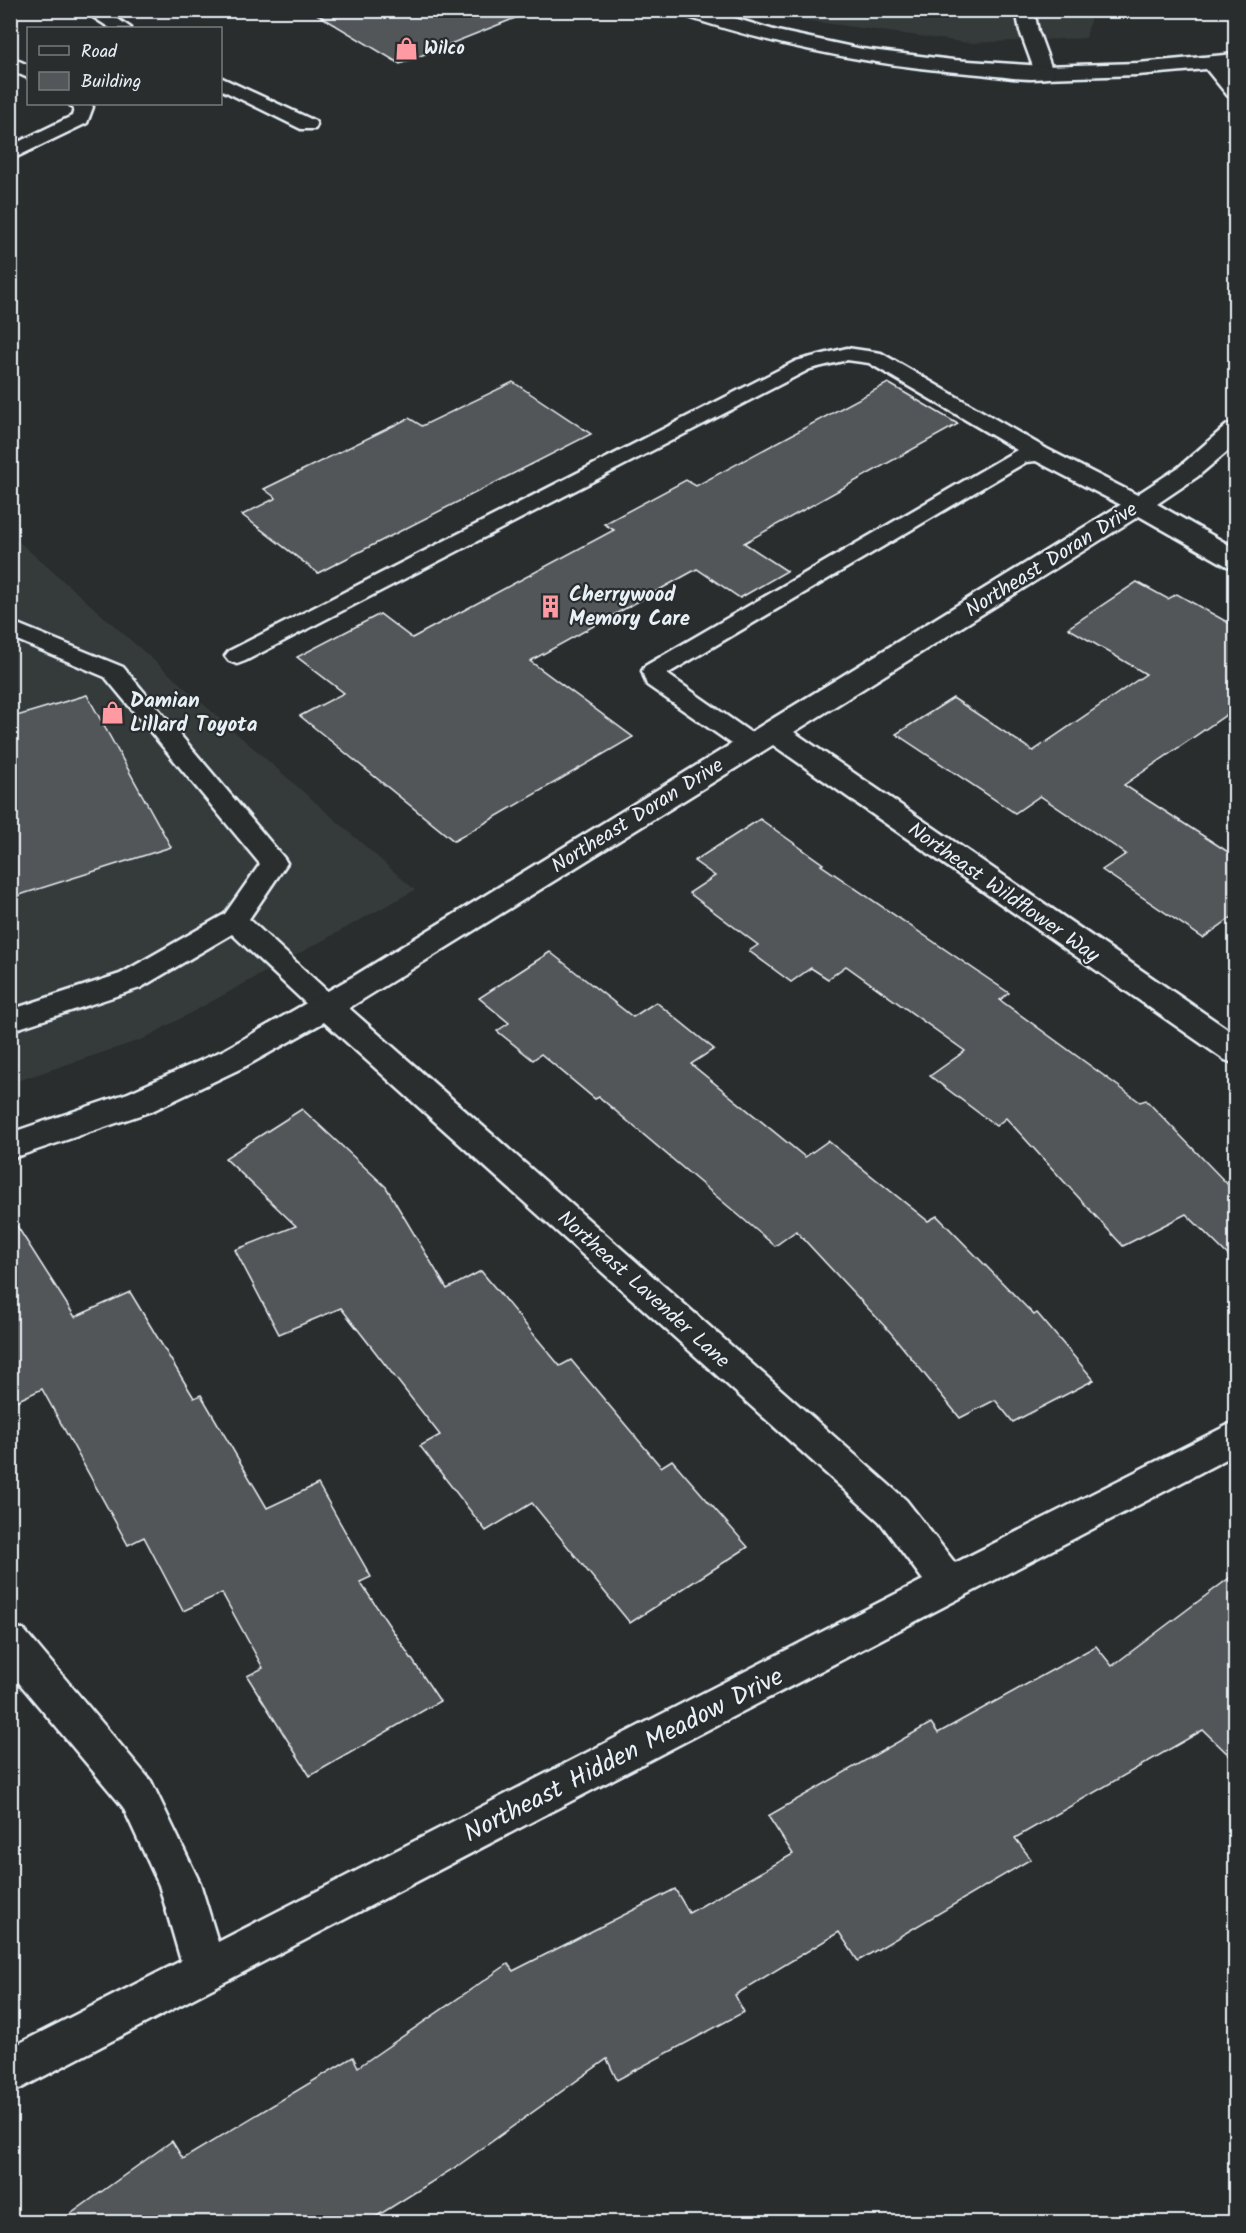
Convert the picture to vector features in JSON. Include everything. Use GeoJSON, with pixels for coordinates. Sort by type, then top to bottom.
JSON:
{"type":"FeatureCollection","features":[{"type":"Feature","properties":{"kind":"street"},"geometry":{"type":"LineString","coordinates":[[686,10],[749,31],[823,49],[967,69],[1044,72],[1138,69],[1236,60]]}},
{"type":"Feature","properties":{"kind":"street"},"geometry":{"type":"LineString","coordinates":[[1212,63],[1236,92]]}},
{"type":"Feature","properties":{"kind":"street","name":"Northeast Doran Drive"},"geometry":{"type":"LineString","coordinates":[[10,1146],[140,1102],[235,1058],[326,1006],[1139,504],[1188,472],[1236,430]]}},
{"type":"Feature","properties":{"kind":"street"},"geometry":{"type":"LineString","coordinates":[[1139,504],[1236,560]]}},
{"type":"Feature","properties":{"kind":"street","name":"Northeast Wildflower Way"},"geometry":{"type":"LineString","coordinates":[[762,738],[1236,1052]]}},
{"type":"Feature","properties":{"kind":"street","name":"Northeast Lavender Lane"},"geometry":{"type":"LineString","coordinates":[[326,1006],[893,1511],[949,1585]]}},
{"type":"Feature","properties":{"kind":"street","name":"Northeast Hidden Meadow Drive"},"geometry":{"type":"LineString","coordinates":[[10,2072],[1236,1436]]}},
{"type":"Feature","properties":{"kind":"street"},"geometry":{"type":"LineString","coordinates":[[10,1642],[137,1794],[179,1883],[205,1971]]}},
{"type":"Feature","properties":{"kind":"lane"},"geometry":{"type":"LineString","coordinates":[[91,10],[120,27]]}},
{"type":"Feature","properties":{"kind":"lane"},"geometry":{"type":"LineString","coordinates":[[1025,10],[1029,32],[1044,72]]}},
{"type":"Feature","properties":{"kind":"lane"},"geometry":{"type":"LineString","coordinates":[[10,62],[27,72]]}},
{"type":"Feature","properties":{"kind":"lane"},"geometry":{"type":"LineString","coordinates":[[222,83],[308,124]]}},
{"type":"Feature","properties":{"kind":"lane"},"geometry":{"type":"LineString","coordinates":[[10,154],[80,119],[84,107],[80,105]]}},
{"type":"Feature","properties":{"kind":"lane"},"geometry":{"type":"LineString","coordinates":[[237,656],[803,365],[847,354],[873,357],[1038,454],[1139,504]]}},
{"type":"Feature","properties":{"kind":"lane"},"geometry":{"type":"LineString","coordinates":[[762,738],[656,679],[654,670],[1020,456],[1038,454]]}},
{"type":"Feature","properties":{"kind":"lane"},"geometry":{"type":"LineString","coordinates":[[10,628],[114,672],[274,863],[234,921],[130,981],[10,1021]]}},
{"type":"Feature","properties":{"kind":"lane"},"geometry":{"type":"LineString","coordinates":[[234,921],[326,1006]]}},
{"type":"Feature","properties":{"kind":"shaded area"},"geometry":{"type":"Polygon","coordinates":[[[762,11],[1092,11],[1086,38],[969,43],[781,17],[762,11]]]}},
{"type":"Feature","properties":{"kind":"shaded area","name":"Damian Lillard Toyota"},"geometry":{"type":"Polygon","coordinates":[[[10,534],[415,890],[143,1039],[11,1083],[10,534]]]}},
{"type":"Feature","properties":{"kind":"building","name":"Wilco"},"geometry":{"type":"Polygon","coordinates":[[[310,10],[528,10],[528,13],[400,64],[310,10]]]}},
{"type":"Feature","properties":{"kind":"building"},"geometry":{"type":"Polygon","coordinates":[[[513,382],[591,434],[318,573],[242,515],[276,498],[264,489],[409,418],[422,426],[513,382]]]}},
{"type":"Feature","properties":{"kind":"building","name":"Cherrywood Memory Care"},"geometry":{"type":"Polygon","coordinates":[[[888,383],[958,424],[744,543],[787,571],[740,598],[697,569],[530,661],[633,737],[454,841],[300,716],[344,693],[297,657],[380,614],[412,638],[614,530],[604,524],[686,480],[696,486],[888,383]]]}},
{"type":"Feature","properties":{"kind":"building"},"geometry":{"type":"Polygon","coordinates":[[[1137,582],[1168,599],[1177,594],[1236,627],[1236,708],[1124,785],[1236,857],[1236,914],[1203,938],[1102,870],[1126,854],[1040,796],[1015,813],[896,734],[953,698],[1033,751],[1146,674],[1068,628],[1137,582]]]}},
{"type":"Feature","properties":{"kind":"building"},"geometry":{"type":"Polygon","coordinates":[[[87,695],[171,847],[10,898],[10,718],[87,695]]]}},
{"type":"Feature","properties":{"kind":"building"},"geometry":{"type":"Polygon","coordinates":[[[760,819],[823,864],[821,865],[1009,993],[1000,1000],[1140,1102],[1146,1100],[1236,1193],[1236,1263],[1186,1214],[1123,1246],[1006,1118],[996,1126],[930,1076],[965,1051],[846,966],[828,979],[811,968],[791,982],[749,951],[758,945],[689,893],[715,876],[694,861],[760,819]]]}},
{"type":"Feature","properties":{"kind":"building"},"geometry":{"type":"Polygon","coordinates":[[[550,952],[633,1017],[656,1002],[714,1049],[691,1064],[805,1157],[828,1141],[928,1221],[937,1216],[1034,1315],[1037,1313],[1094,1380],[1013,1422],[995,1400],[960,1418],[891,1333],[796,1231],[775,1246],[599,1097],[595,1099],[541,1054],[533,1060],[497,1031],[509,1023],[479,998],[550,952]]]}},
{"type":"Feature","properties":{"kind":"building"},"geometry":{"type":"Polygon","coordinates":[[[302,1109],[386,1187],[447,1289],[481,1271],[560,1366],[571,1360],[661,1467],[672,1460],[748,1547],[630,1623],[532,1503],[486,1531],[420,1446],[440,1435],[341,1308],[279,1334],[235,1250],[296,1226],[225,1158],[302,1109]]]}},
{"type":"Feature","properties":{"kind":"building"},"geometry":{"type":"Polygon","coordinates":[[[10,1215],[75,1317],[130,1292],[194,1398],[201,1395],[267,1508],[318,1484],[371,1577],[360,1582],[440,1701],[310,1776],[247,1676],[263,1668],[222,1593],[183,1611],[144,1537],[128,1545],[42,1389],[10,1404],[10,1215]]]}},
{"type":"Feature","properties":{"kind":"building"},"geometry":{"type":"Polygon","coordinates":[[[1236,1573],[1236,1762],[1203,1730],[1015,1838],[1031,1859],[858,1961],[839,1932],[735,1995],[744,2012],[617,2080],[607,2059],[459,2165],[366,2223],[58,2223],[172,2141],[183,2159],[353,2057],[358,2067],[508,1964],[513,1971],[675,1889],[689,1913],[793,1854],[768,1816],[931,1723],[938,1733],[1096,1646],[1112,1666],[1236,1573]]]}},
{"type":"Feature","properties":{"kind":"place","name":"Wilco"},"geometry":{"type":"Point","coordinates":[406,48]}},
{"type":"Feature","properties":{"kind":"place","name":"Cherrywood Memory Care"},"geometry":{"type":"Point","coordinates":[551,606]}},
{"type":"Feature","properties":{"kind":"place","name":"Damian Lillard Toyota"},"geometry":{"type":"Point","coordinates":[112,712]}}]}
